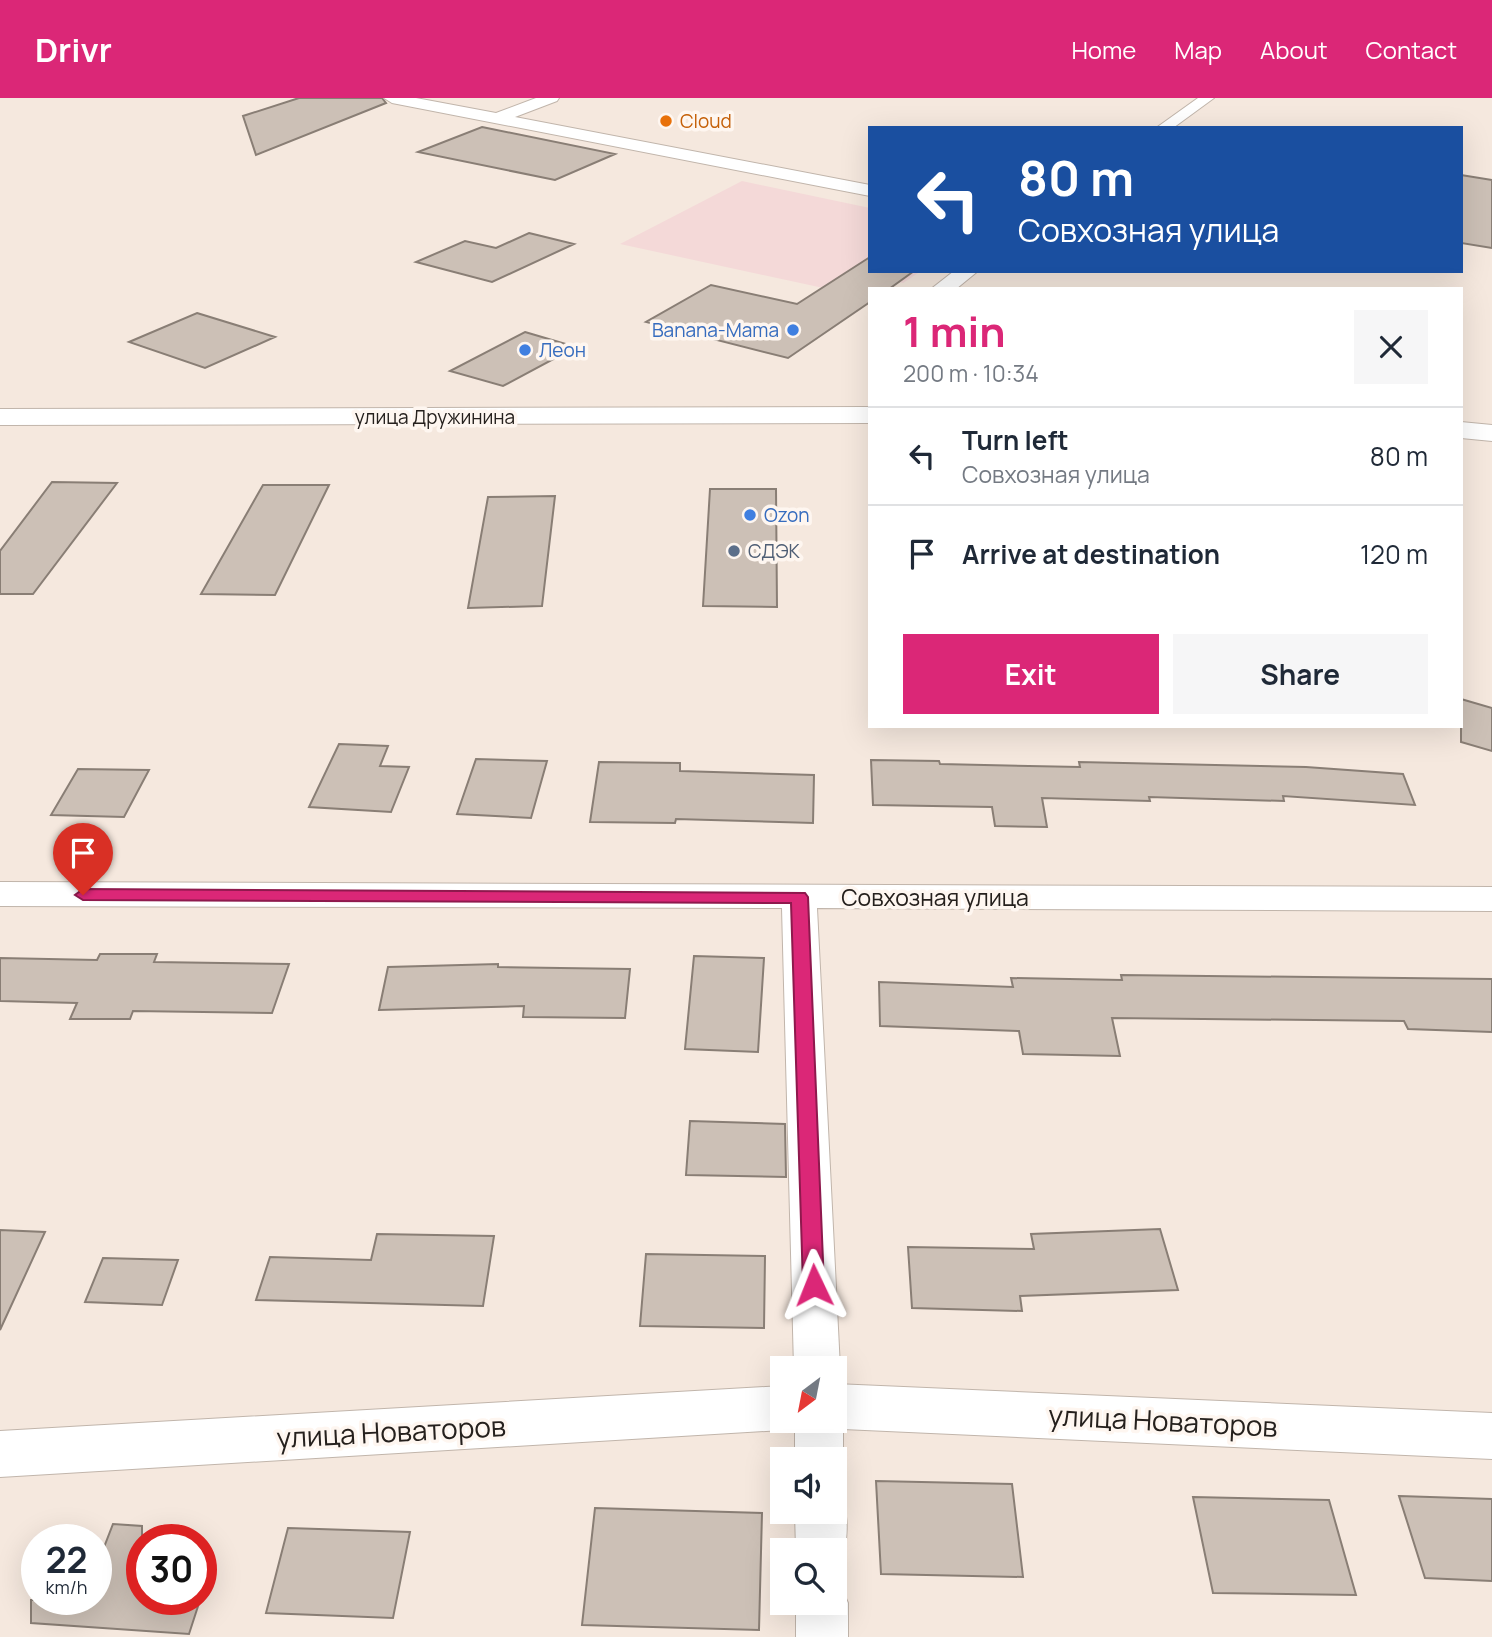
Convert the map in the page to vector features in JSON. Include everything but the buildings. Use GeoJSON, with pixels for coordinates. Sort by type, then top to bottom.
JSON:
{"type":"FeatureCollection","features":[{"type":"Feature","properties":{"kind":"street"},"geometry":{"type":"LineString","coordinates":[[392,98],[868,191]]}},
{"type":"Feature","properties":{"kind":"street"},"geometry":{"type":"LineString","coordinates":[[498,118],[551,98]]}},
{"type":"Feature","properties":{"kind":"street"},"geometry":{"type":"LineString","coordinates":[[1166,126],[1207,98]]}},
{"type":"Feature","properties":{"kind":"street"},"geometry":{"type":"LineString","coordinates":[[945,287],[965,273]]}},
{"type":"Feature","properties":{"kind":"street","name":"улица Дружинина"},"geometry":{"type":"LineString","coordinates":[[0,417],[868,415]]}},
{"type":"Feature","properties":{"kind":"street"},"geometry":{"type":"LineString","coordinates":[[1463,430],[1492,433]]}},
{"type":"Feature","properties":{"kind":"street","name":"Совхозная улица"},"geometry":{"type":"LineString","coordinates":[[0,894],[1492,899]]}},
{"type":"Feature","properties":{"kind":"street"},"geometry":{"type":"LineString","coordinates":[[799,897],[817,1356]]}},
{"type":"Feature","properties":{"kind":"street","name":"улица Новаторов"},"geometry":{"type":"LineString","coordinates":[[847,1407],[1492,1436]]}},
{"type":"Feature","properties":{"kind":"street","name":"улица Новаторов"},"geometry":{"type":"LineString","coordinates":[[0,1454],[770,1409]]}},
{"type":"Feature","properties":{"kind":"street"},"geometry":{"type":"LineString","coordinates":[[822,1615],[822,1637]]}},
{"type":"Feature","properties":{"kind":"shaded area"},"geometry":{"type":"Polygon","coordinates":[[[742,181],[868,208],[868,273],[918,273],[903,283],[890,280],[868,287],[865,297],[620,244],[742,181]]]}},
{"type":"Feature","properties":{"kind":"place","name":"Cloud"},"geometry":{"type":"Point","coordinates":[666,121]}},
{"type":"Feature","properties":{"kind":"place","name":"Banana-Mama"},"geometry":{"type":"Point","coordinates":[793,330]}},
{"type":"Feature","properties":{"kind":"place","name":"Леон"},"geometry":{"type":"Point","coordinates":[525,350]}},
{"type":"Feature","properties":{"kind":"place","name":"Ozon"},"geometry":{"type":"Point","coordinates":[750,515]}},
{"type":"Feature","properties":{"kind":"place","name":"СДЭК"},"geometry":{"type":"Point","coordinates":[734,551]}},
{"type":"Feature","properties":{"kind":"route"},"geometry":{"type":"LineString","coordinates":[[83,895],[799,897],[814,1285]]}}]}
